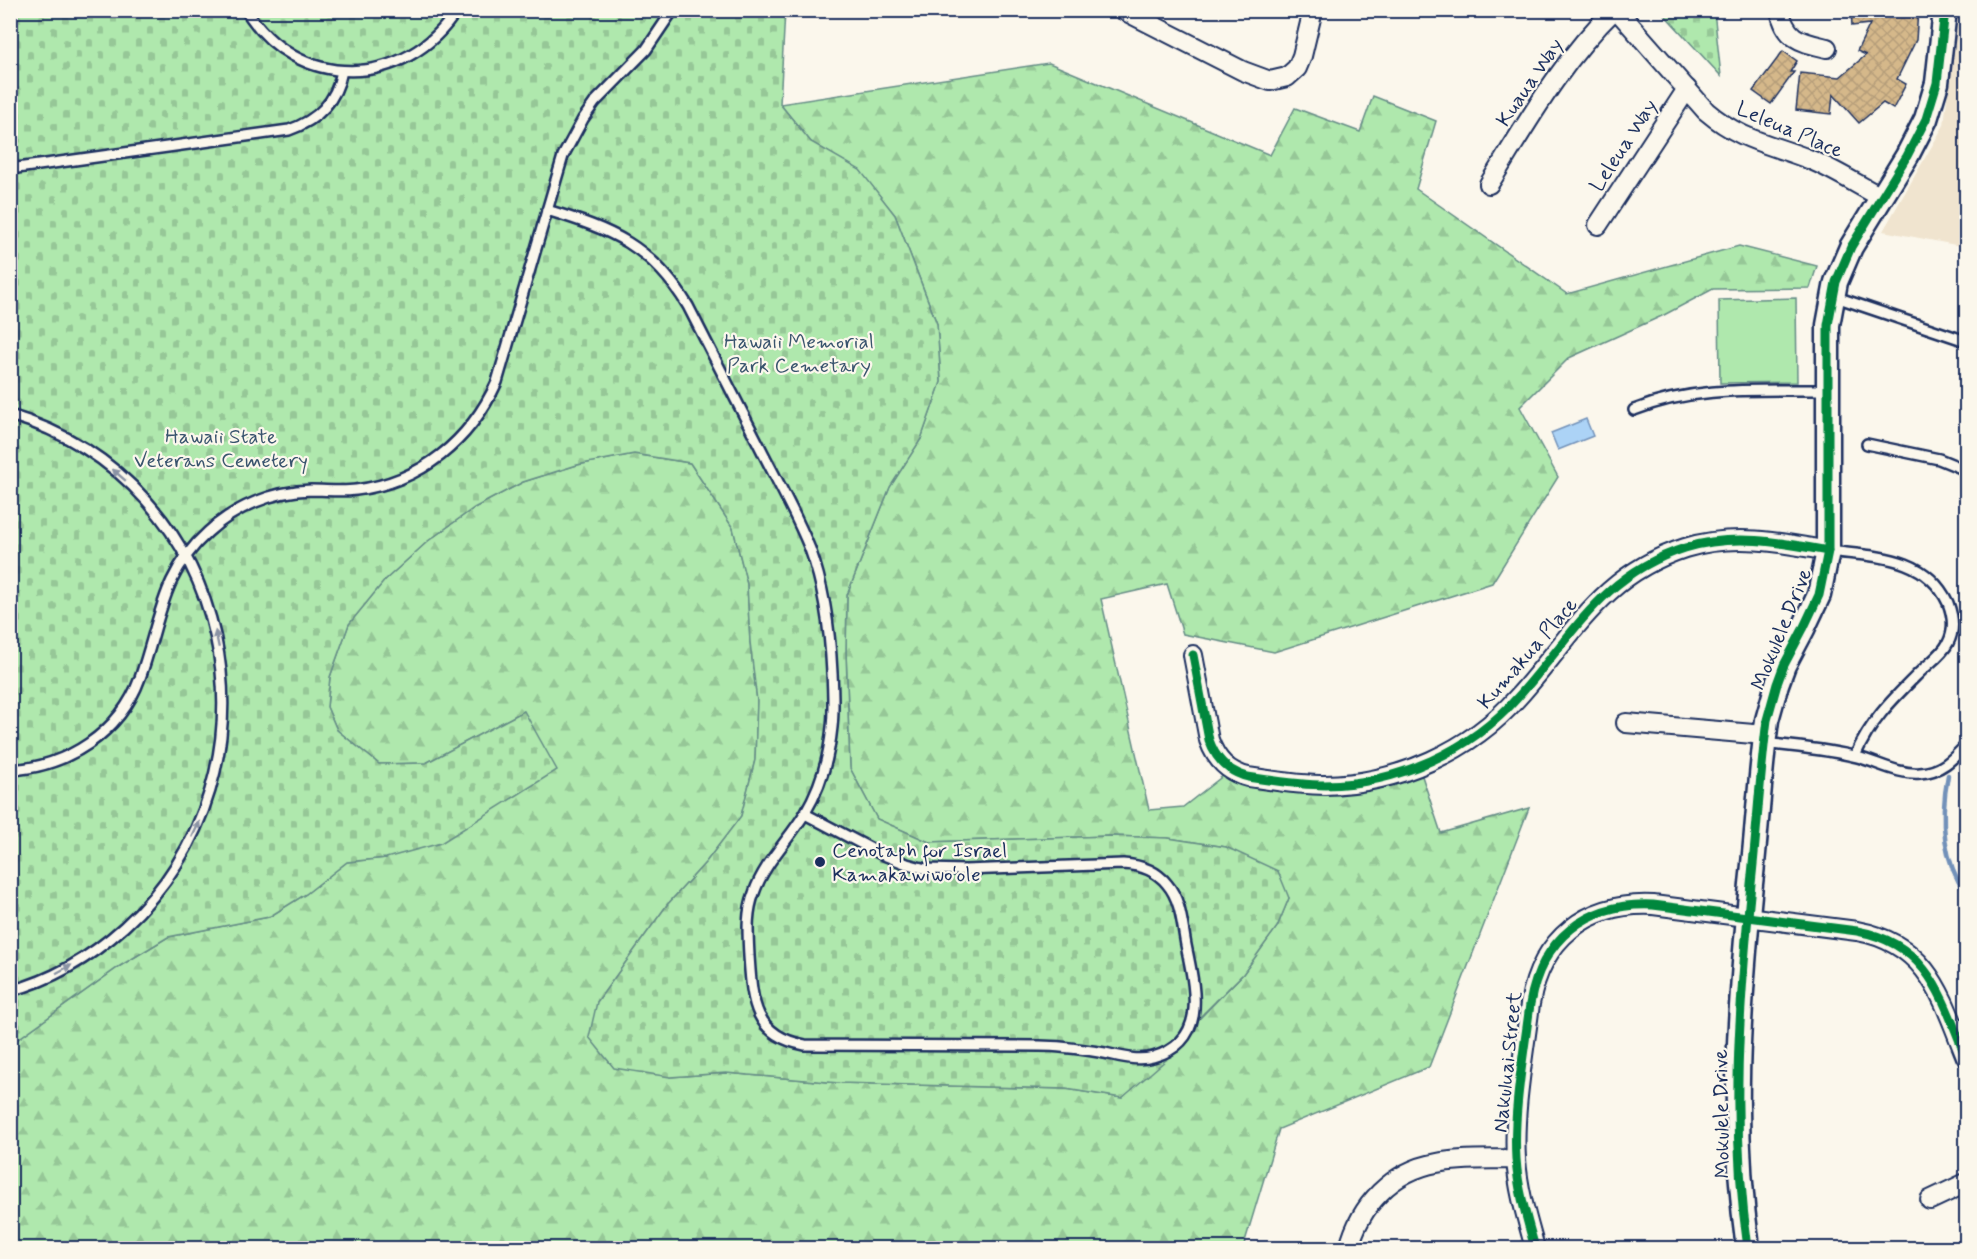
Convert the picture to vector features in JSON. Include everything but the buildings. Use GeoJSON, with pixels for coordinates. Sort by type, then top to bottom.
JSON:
{"type":"FeatureCollection","features":[{"type":"Feature","properties":{"kind":"street"},"geometry":{"type":"LineString","coordinates":[[1123,10],[1243,70],[1270,81],[1287,77],[1297,68],[1313,10]]}},
{"type":"Feature","properties":{"kind":"street","name":"Leleua Place"},"geometry":{"type":"LineString","coordinates":[[1616,10],[1706,111],[1733,132],[1812,160],[1881,197]]}},
{"type":"Feature","properties":{"kind":"street","name":"Kuaua Way"},"geometry":{"type":"LineString","coordinates":[[1489,184],[1556,77],[1593,30],[1616,10]]}},
{"type":"Feature","properties":{"kind":"street"},"geometry":{"type":"LineString","coordinates":[[1780,10],[1783,23],[1791,34],[1802,41],[1827,48]]}},
{"type":"Feature","properties":{"kind":"street","name":"Mokulele Drive"},"geometry":{"type":"LineString","coordinates":[[1748,1248],[1740,1179],[1737,1073],[1748,916],[1767,720],[1777,684],[1819,595],[1828,550],[1828,325],[1836,282],[1851,247],[1917,138],[1932,102],[1940,64],[1945,10]]}},
{"type":"Feature","properties":{"kind":"street","name":"Leleua Way"},"geometry":{"type":"LineString","coordinates":[[1598,225],[1687,89]]}},
{"type":"Feature","properties":{"kind":"street","name":"Kumakua Place"},"geometry":{"type":"LineString","coordinates":[[1193,655],[1209,740],[1213,750],[1225,766],[1248,777],[1294,783],[1327,785],[1370,780],[1431,761],[1481,731],[1518,697],[1597,601],[1612,587],[1647,564],[1686,548],[1728,540],[1772,540],[1828,550]]}},
{"type":"Feature","properties":{"kind":"street"},"geometry":{"type":"LineString","coordinates":[[1626,723],[1765,739]]}},
{"type":"Feature","properties":{"kind":"street","name":"Nakuluai Street"},"geometry":{"type":"LineString","coordinates":[[1535,1248],[1522,1198],[1516,1159],[1516,1119],[1532,988],[1544,958],[1565,934],[1591,916],[1622,906],[1653,905],[1870,933],[1905,950],[1915,958],[1932,979],[1966,1057]]}},
{"type":"Feature","properties":{"kind":"street"},"geometry":{"type":"LineString","coordinates":[[1349,1248],[1353,1233],[1368,1206],[1383,1189],[1400,1176],[1420,1167],[1440,1162],[1516,1159]]}},
{"type":"Feature","properties":{"kind":"street"},"geometry":{"type":"LineString","coordinates":[[1930,1200],[1966,1183]]}},
{"type":"Feature","properties":{"kind":"lane"},"geometry":{"type":"LineString","coordinates":[[246,10],[265,36],[293,57],[325,69],[342,71],[377,69],[410,56],[437,36],[457,10]]}},
{"type":"Feature","properties":{"kind":"lane"},"geometry":{"type":"LineString","coordinates":[[10,770],[41,766],[73,753],[95,739],[124,709],[139,679],[164,595],[172,578],[194,545],[216,525],[240,509],[291,492],[353,490],[391,482],[426,466],[456,443],[480,414],[497,382],[563,156],[583,119],[596,102],[646,50],[673,10]]}},
{"type":"Feature","properties":{"kind":"lane"},"geometry":{"type":"LineString","coordinates":[[10,169],[289,130],[308,122],[324,110],[336,94],[342,71]]}},
{"type":"Feature","properties":{"kind":"lane"},"geometry":{"type":"LineString","coordinates":[[547,210],[619,236],[646,254],[670,278],[688,306],[800,525],[813,558],[824,597],[831,643],[833,706],[824,768],[805,814],[759,881],[750,903],[748,918],[751,994],[753,1004],[763,1022],[778,1036],[805,1045],[1049,1046],[1077,1048],[1140,1059],[1163,1054],[1173,1047],[1187,1031],[1195,1014],[1196,995],[1178,902],[1167,884],[1152,871],[1123,864],[965,870],[926,869],[894,860],[805,814]]}},
{"type":"Feature","properties":{"kind":"lane"},"geometry":{"type":"LineString","coordinates":[[1833,296],[1966,341]]}},
{"type":"Feature","properties":{"kind":"lane"},"geometry":{"type":"LineString","coordinates":[[1634,410],[1666,399],[1700,393],[1828,390]]}},
{"type":"Feature","properties":{"kind":"lane"},"geometry":{"type":"LineString","coordinates":[[10,415],[47,428],[70,440],[116,471],[155,511],[186,556],[209,607],[216,634],[224,689],[221,745],[216,772],[198,825],[171,873],[142,909],[115,935],[69,966],[45,979],[10,992]]}},
{"type":"Feature","properties":{"kind":"lane"},"geometry":{"type":"LineString","coordinates":[[1867,444],[1939,459],[1966,470]]}},
{"type":"Feature","properties":{"kind":"lane"},"geometry":{"type":"LineString","coordinates":[[1828,550],[1896,560],[1917,568],[1926,574],[1943,594],[1953,619],[1948,643],[1882,710],[1871,724],[1855,756]]}},
{"type":"Feature","properties":{"kind":"lane"},"geometry":{"type":"LineString","coordinates":[[1765,739],[1855,756],[1899,771],[1920,773],[1947,764],[1966,745]]}},
{"type":"Feature","properties":{"kind":"shaded area"},"geometry":{"type":"Polygon","coordinates":[[[1957,11],[1966,11],[1966,247],[1883,231],[1944,125],[1957,11]]]}},
{"type":"Feature","properties":{"kind":"green space"},"geometry":{"type":"Polygon","coordinates":[[[11,11],[785,11],[780,104],[811,142],[860,170],[895,215],[937,324],[941,382],[921,439],[890,487],[847,595],[846,652],[850,768],[877,819],[929,842],[1110,836],[1168,838],[1226,847],[1278,871],[1289,898],[1277,927],[1243,974],[1202,1015],[1166,1060],[1122,1098],[1066,1089],[839,1083],[726,1073],[670,1077],[614,1068],[589,1037],[597,1002],[667,905],[706,862],[741,816],[755,760],[757,701],[750,642],[747,584],[733,528],[690,463],[634,454],[577,465],[523,482],[474,508],[428,541],[385,580],[349,624],[330,677],[327,707],[337,730],[379,764],[426,763],[524,711],[557,770],[441,843],[386,858],[347,862],[306,894],[269,917],[168,937],[120,966],[11,1044],[11,11]]]}},
{"type":"Feature","properties":{"kind":"green space"},"geometry":{"type":"Polygon","coordinates":[[[1661,11],[1714,11],[1721,76],[1661,11]]]}},
{"type":"Feature","properties":{"kind":"green space"},"geometry":{"type":"Polygon","coordinates":[[[1049,63],[1270,155],[1295,108],[1360,132],[1373,96],[1436,121],[1416,189],[1567,294],[1739,246],[1817,266],[1810,288],[1713,289],[1664,315],[1569,358],[1520,407],[1558,477],[1492,583],[1274,652],[1183,634],[1167,584],[1101,599],[1149,810],[1183,807],[1233,768],[1354,788],[1419,767],[1441,833],[1529,808],[1429,1067],[1279,1129],[1243,1248],[11,1248],[11,1044],[120,966],[168,937],[269,917],[306,894],[347,862],[386,858],[524,711],[426,763],[379,764],[337,730],[327,707],[330,677],[349,624],[385,580],[428,541],[474,508],[523,482],[577,465],[634,454],[690,463],[733,528],[747,584],[750,642],[757,701],[755,760],[741,816],[706,862],[667,905],[597,1002],[670,1077],[726,1073],[839,1083],[1066,1089],[1122,1098],[1243,974],[1277,927],[1289,898],[1226,847],[1168,838],[1110,836],[929,842],[877,819],[850,768],[846,652],[847,595],[890,487],[921,439],[941,382],[937,324],[895,215],[860,171],[811,142],[780,104],[1049,63]]]}},
{"type":"Feature","properties":{"kind":"green space"},"geometry":{"type":"Polygon","coordinates":[[[1796,298],[1797,382],[1720,383],[1719,300],[1796,298]]]}},
{"type":"Feature","properties":{"kind":"water"},"geometry":{"type":"Polygon","coordinates":[[[1586,419],[1593,436],[1558,450],[1551,433],[1586,419]]]}},
{"type":"Feature","properties":{"kind":"waterway"},"geometry":{"type":"LineString","coordinates":[[1948,775],[1944,806],[1945,837],[1952,866],[1966,894]]}},
{"type":"Feature","properties":{"kind":"cycle path"},"geometry":{"type":"LineString","coordinates":[[1748,1248],[1742,1202],[1738,1111],[1740,1021],[1747,930],[1767,720],[1784,665],[1819,595],[1828,551],[1828,325],[1836,282],[1851,247],[1907,156],[1926,119],[1937,83],[1945,10]]}},
{"type":"Feature","properties":{"kind":"cycle path"},"geometry":{"type":"LineString","coordinates":[[1193,655],[1209,740],[1215,754],[1224,764],[1234,772],[1248,777],[1306,784],[1352,783],[1405,771],[1431,761],[1478,733],[1518,697],[1573,630],[1610,591],[1631,574],[1656,560],[1703,543],[1739,540],[1774,542],[1828,551]]}},
{"type":"Feature","properties":{"kind":"cycle path"},"geometry":{"type":"LineString","coordinates":[[1535,1248],[1523,1204],[1515,1140],[1530,1004],[1536,981],[1556,943],[1588,918],[1607,910],[1653,905],[1857,931],[1881,938],[1901,948],[1917,961],[1930,977],[1949,1014],[1966,1057]]}},
{"type":"Feature","properties":{"kind":"place","name":"Cenotaph for Israel Kamakawiwoʻole"},"geometry":{"type":"Point","coordinates":[820,862]}},
{"type":"Feature","properties":{"kind":"park label","name":"Hawaii Memorial Park Cemetary"},"geometry":{"type":"Point","coordinates":[799,353]}},
{"type":"Feature","properties":{"kind":"park label","name":"Hawaii State Veterans Cemetery"},"geometry":{"type":"Point","coordinates":[221,448]}}]}
